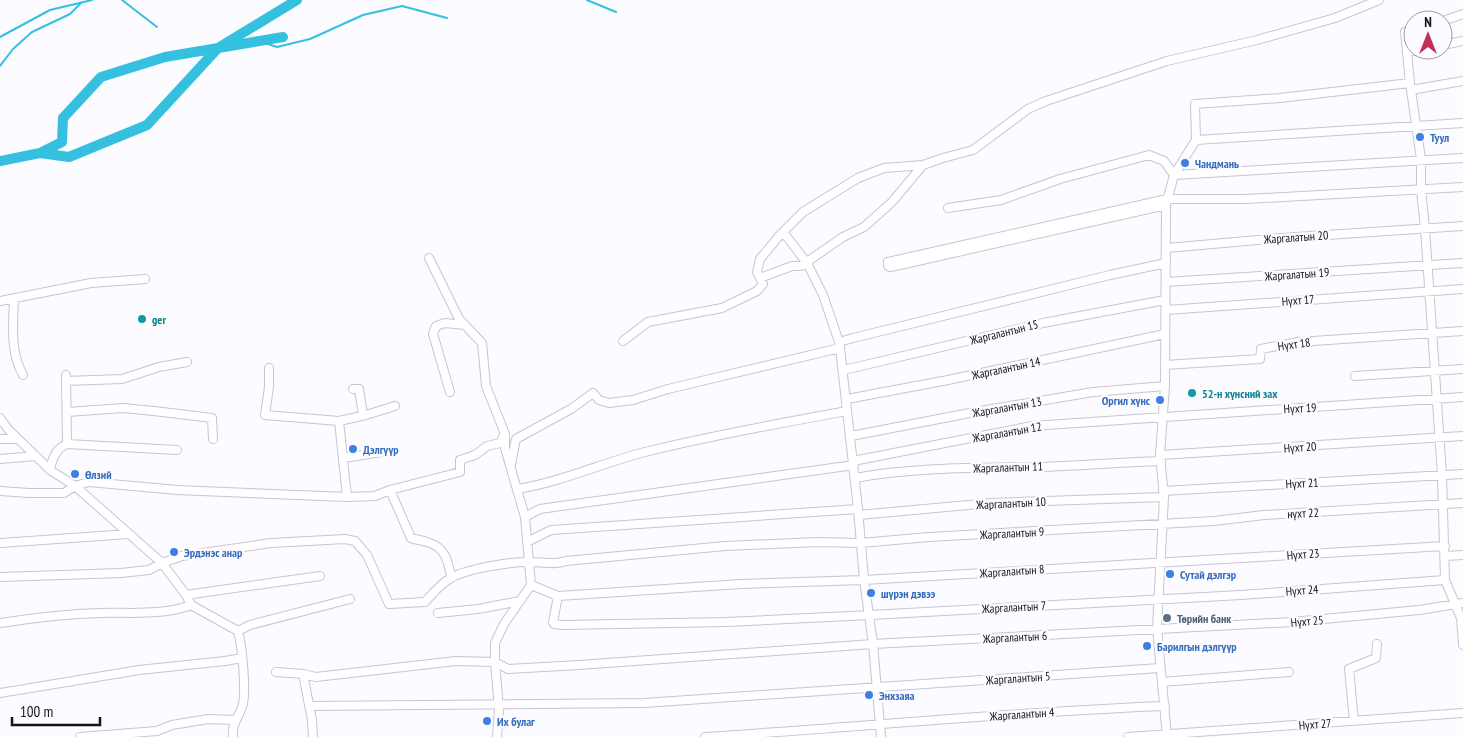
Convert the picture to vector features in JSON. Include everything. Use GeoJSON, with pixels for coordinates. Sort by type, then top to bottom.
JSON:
{"type":"FeatureCollection","features":[{"type":"Feature","properties":{"kind":"street"},"geometry":{"type":"LineString","coordinates":[[623,341],[648,322],[722,308],[757,291],[762,284],[757,272],[760,258],[783,232],[803,212],[858,178],[884,168],[923,165],[973,150],[1028,110],[1046,100],[1166,60],[1257,40],[1334,18],[1379,0]]}},
{"type":"Feature","properties":{"kind":"street"},"geometry":{"type":"LineString","coordinates":[[1408,60],[1421,159],[1421,190],[1430,290],[1444,504],[1445,580],[1460,603],[1463,645]]}},
{"type":"Feature","properties":{"kind":"street"},"geometry":{"type":"LineString","coordinates":[[1167,736],[1157,628],[1164,494],[1161,458],[1165,386],[1167,202],[1174,175],[1196,140],[1195,104],[1410,87],[1463,80]]}},
{"type":"Feature","properties":{"kind":"street"},"geometry":{"type":"LineString","coordinates":[[1196,140],[1463,123]]}},
{"type":"Feature","properties":{"kind":"street"},"geometry":{"type":"LineString","coordinates":[[948,208],[1001,200],[1060,179],[1149,155],[1164,161],[1174,175]]}},
{"type":"Feature","properties":{"kind":"street"},"geometry":{"type":"LineString","coordinates":[[1174,175],[1463,158]]}},
{"type":"Feature","properties":{"kind":"street"},"geometry":{"type":"LineString","coordinates":[[760,278],[792,266],[801,266],[843,237],[864,227],[892,202],[923,165]]}},
{"type":"Feature","properties":{"kind":"street"},"geometry":{"type":"LineString","coordinates":[[1024,235],[888,262],[888,266],[900,265],[1167,202],[1463,187]]}},
{"type":"Feature","properties":{"kind":"street","name":"Жаргалатын 20"},"geometry":{"type":"LineString","coordinates":[[1167,248],[1281,238],[1463,226]]}},
{"type":"Feature","properties":{"kind":"street"},"geometry":{"type":"LineString","coordinates":[[783,232],[806,262],[823,295],[840,345],[854,463],[864,580],[870,615],[881,737]]}},
{"type":"Feature","properties":{"kind":"street"},"geometry":{"type":"LineString","coordinates":[[429,258],[459,319],[482,342],[486,386],[505,434],[505,448],[525,517],[530,585],[504,624],[496,643],[497,737]]}},
{"type":"Feature","properties":{"kind":"street"},"geometry":{"type":"LineString","coordinates":[[510,464],[516,438],[571,409],[593,393],[599,400],[609,403],[633,400],[668,389],[1110,274],[1166,263]]}},
{"type":"Feature","properties":{"kind":"street","name":"Жаргалатын 19"},"geometry":{"type":"LineString","coordinates":[[1166,282],[1463,263]]}},
{"type":"Feature","properties":{"kind":"street"},"geometry":{"type":"LineString","coordinates":[[0,301],[91,283],[145,279]]}},
{"type":"Feature","properties":{"kind":"street","name":"Нүхт 17"},"geometry":{"type":"LineString","coordinates":[[1166,310],[1463,289]]}},
{"type":"Feature","properties":{"kind":"street"},"geometry":{"type":"LineString","coordinates":[[14,299],[14,346],[17,366],[23,375]]}},
{"type":"Feature","properties":{"kind":"street","name":"Жаргалантын 15"},"geometry":{"type":"LineString","coordinates":[[844,370],[1043,323],[1165,300]]}},
{"type":"Feature","properties":{"kind":"street"},"geometry":{"type":"LineString","coordinates":[[450,392],[434,334],[436,326],[445,323],[465,325]]}},
{"type":"Feature","properties":{"kind":"street"},"geometry":{"type":"LineString","coordinates":[[1432,333],[1463,331]]}},
{"type":"Feature","properties":{"kind":"street","name":"Нүхт 18"},"geometry":{"type":"LineString","coordinates":[[1165,365],[1260,358],[1262,349],[1298,342],[1432,333]]}},
{"type":"Feature","properties":{"kind":"street","name":"Жаргалантын 14"},"geometry":{"type":"LineString","coordinates":[[846,399],[957,378],[1165,334]]}},
{"type":"Feature","properties":{"kind":"street"},"geometry":{"type":"LineString","coordinates":[[67,444],[66,378],[122,379],[159,367],[187,362]]}},
{"type":"Feature","properties":{"kind":"street"},"geometry":{"type":"LineString","coordinates":[[269,368],[269,387],[265,415],[339,421],[395,406]]}},
{"type":"Feature","properties":{"kind":"street"},"geometry":{"type":"LineString","coordinates":[[1355,376],[1463,369]]}},
{"type":"Feature","properties":{"kind":"street","name":"Жаргалантын 13"},"geometry":{"type":"LineString","coordinates":[[851,436],[980,411],[1093,392],[1165,386]]}},
{"type":"Feature","properties":{"kind":"street"},"geometry":{"type":"LineString","coordinates":[[353,389],[359,388],[363,416]]}},
{"type":"Feature","properties":{"kind":"street","name":"Нүхт 19"},"geometry":{"type":"LineString","coordinates":[[1163,417],[1463,397]]}},
{"type":"Feature","properties":{"kind":"street"},"geometry":{"type":"LineString","coordinates":[[66,412],[123,408],[212,418],[213,439]]}},
{"type":"Feature","properties":{"kind":"street"},"geometry":{"type":"LineString","coordinates":[[517,489],[551,482],[647,452],[746,429],[847,411]]}},
{"type":"Feature","properties":{"kind":"street","name":"Жаргалантын 12"},"geometry":{"type":"LineString","coordinates":[[525,517],[540,509],[854,463],[1032,426],[1163,417]]}},
{"type":"Feature","properties":{"kind":"street"},"geometry":{"type":"LineString","coordinates":[[0,418],[8,429],[50,470],[75,486],[162,563],[186,595],[191,605],[238,631]]}},
{"type":"Feature","properties":{"kind":"street"},"geometry":{"type":"LineString","coordinates":[[339,421],[347,497]]}},
{"type":"Feature","properties":{"kind":"street"},"geometry":{"type":"LineString","coordinates":[[0,492],[64,493],[75,486],[89,482],[177,490],[347,497],[375,496],[390,490],[460,472],[460,460],[475,455],[487,446],[500,443],[505,434]]}},
{"type":"Feature","properties":{"kind":"street","name":"Нүхт 20"},"geometry":{"type":"LineString","coordinates":[[1161,458],[1463,436]]}},
{"type":"Feature","properties":{"kind":"street"},"geometry":{"type":"LineString","coordinates":[[0,438],[18,438]]}},
{"type":"Feature","properties":{"kind":"street"},"geometry":{"type":"LineString","coordinates":[[50,470],[52,458],[62,446],[67,444],[177,450]]}},
{"type":"Feature","properties":{"kind":"street"},"geometry":{"type":"LineString","coordinates":[[344,458],[388,451]]}},
{"type":"Feature","properties":{"kind":"street"},"geometry":{"type":"LineString","coordinates":[[0,459],[36,456]]}},
{"type":"Feature","properties":{"kind":"street","name":"Жаргалантын 11"},"geometry":{"type":"LineString","coordinates":[[855,478],[916,470],[1046,466],[1161,458]]}},
{"type":"Feature","properties":{"kind":"street","name":"Нүхт 21"},"geometry":{"type":"LineString","coordinates":[[1164,494],[1463,474]]}},
{"type":"Feature","properties":{"kind":"street"},"geometry":{"type":"LineString","coordinates":[[0,578],[149,570],[182,556],[271,543],[344,539],[355,541],[367,555],[389,604],[425,602],[451,577],[449,567],[442,550],[436,545],[411,538],[390,490]]}},
{"type":"Feature","properties":{"kind":"street","name":"Жаргалантын 10"},"geometry":{"type":"LineString","coordinates":[[527,542],[551,530],[1164,494]]}},
{"type":"Feature","properties":{"kind":"street","name":"нүхт 22"},"geometry":{"type":"LineString","coordinates":[[1163,524],[1214,521],[1264,515],[1463,503]]}},
{"type":"Feature","properties":{"kind":"street","name":"Жаргалантын 9"},"geometry":{"type":"LineString","coordinates":[[451,577],[510,563],[560,563],[726,546],[818,542],[861,543],[929,537],[1163,524]]}},
{"type":"Feature","properties":{"kind":"street"},"geometry":{"type":"LineString","coordinates":[[0,543],[129,534]]}},
{"type":"Feature","properties":{"kind":"street","name":"Нүхт 23"},"geometry":{"type":"LineString","coordinates":[[1161,561],[1445,546]]}},
{"type":"Feature","properties":{"kind":"street"},"geometry":{"type":"LineString","coordinates":[[1445,556],[1463,555]]}},
{"type":"Feature","properties":{"kind":"street","name":"Жаргалантын 8"},"geometry":{"type":"LineString","coordinates":[[558,596],[741,584],[864,580],[1161,561]]}},
{"type":"Feature","properties":{"kind":"street"},"geometry":{"type":"LineString","coordinates":[[186,595],[320,576]]}},
{"type":"Feature","properties":{"kind":"street","name":"Нүхт 24"},"geometry":{"type":"LineString","coordinates":[[1159,598],[1241,595],[1445,580]]}},
{"type":"Feature","properties":{"kind":"street"},"geometry":{"type":"LineString","coordinates":[[530,585],[558,596]]}},
{"type":"Feature","properties":{"kind":"street","name":"Жаргалантын 7"},"geometry":{"type":"LineString","coordinates":[[558,596],[553,622],[554,624],[562,625],[726,622],[1159,598]]}},
{"type":"Feature","properties":{"kind":"street"},"geometry":{"type":"LineString","coordinates":[[238,631],[250,625],[350,599]]}},
{"type":"Feature","properties":{"kind":"street"},"geometry":{"type":"LineString","coordinates":[[438,613],[478,609],[520,601]]}},
{"type":"Feature","properties":{"kind":"street","name":"Нүхт 25"},"geometry":{"type":"LineString","coordinates":[[1157,628],[1292,622],[1418,610],[1460,603]]}},
{"type":"Feature","properties":{"kind":"street"},"geometry":{"type":"LineString","coordinates":[[0,623],[76,614],[181,609],[191,605]]}},
{"type":"Feature","properties":{"kind":"street","name":"Жаргалантын 6"},"geometry":{"type":"LineString","coordinates":[[276,672],[316,677],[456,661],[495,662],[508,669],[521,669],[873,644],[1157,628]]}},
{"type":"Feature","properties":{"kind":"street"},"geometry":{"type":"LineString","coordinates":[[233,737],[235,720],[242,708],[244,698],[242,658],[238,631]]}},
{"type":"Feature","properties":{"kind":"street"},"geometry":{"type":"LineString","coordinates":[[1354,721],[1349,669],[1376,658],[1377,644]]}},
{"type":"Feature","properties":{"kind":"street"},"geometry":{"type":"LineString","coordinates":[[0,693],[139,670],[242,658]]}},
{"type":"Feature","properties":{"kind":"street","name":"Жаргалантын 5"},"geometry":{"type":"LineString","coordinates":[[310,706],[644,703],[1160,668]]}},
{"type":"Feature","properties":{"kind":"street"},"geometry":{"type":"LineString","coordinates":[[1162,682],[1288,672]]}},
{"type":"Feature","properties":{"kind":"street"},"geometry":{"type":"LineString","coordinates":[[303,674],[310,706],[313,737]]}},
{"type":"Feature","properties":{"kind":"street","name":"Жаргалантын 4"},"geometry":{"type":"LineString","coordinates":[[706,737],[941,719],[1164,706]]}},
{"type":"Feature","properties":{"kind":"street","name":"Нүхт 27"},"geometry":{"type":"LineString","coordinates":[[1128,737],[1167,736],[1463,713]]}},
{"type":"Feature","properties":{"kind":"street"},"geometry":{"type":"LineString","coordinates":[[80,737],[159,734],[172,725],[208,719],[235,720]]}},
{"type":"Feature","properties":{"kind":"waterway"},"geometry":{"type":"LineString","coordinates":[[0,37],[50,10],[92,0]]}},
{"type":"Feature","properties":{"kind":"waterway"},"geometry":{"type":"LineString","coordinates":[[122,0],[157,27]]}},
{"type":"Feature","properties":{"kind":"waterway"},"geometry":{"type":"LineString","coordinates":[[40,153],[69,157],[147,125],[218,48],[297,0]]}},
{"type":"Feature","properties":{"kind":"waterway"},"geometry":{"type":"LineString","coordinates":[[587,0],[616,12]]}},
{"type":"Feature","properties":{"kind":"waterway"},"geometry":{"type":"LineString","coordinates":[[0,66],[13,49],[32,32],[70,14],[82,2]]}},
{"type":"Feature","properties":{"kind":"waterway"},"geometry":{"type":"LineString","coordinates":[[259,41],[277,47],[310,39],[363,15],[402,6],[447,18]]}},
{"type":"Feature","properties":{"kind":"waterway"},"geometry":{"type":"LineString","coordinates":[[0,161],[40,153],[62,142],[63,118],[101,77],[165,57],[283,37]]}},
{"type":"Feature","properties":{"kind":"place","name":"Туул"},"geometry":{"type":"Point","coordinates":[1420,137]}},
{"type":"Feature","properties":{"kind":"place","name":"Чандмань"},"geometry":{"type":"Point","coordinates":[1185,163]}},
{"type":"Feature","properties":{"kind":"place","name":"ger"},"geometry":{"type":"Point","coordinates":[142,319]}},
{"type":"Feature","properties":{"kind":"place","name":"52-н хүнсний зах"},"geometry":{"type":"Point","coordinates":[1192,393]}},
{"type":"Feature","properties":{"kind":"place","name":"Оргил хүнс"},"geometry":{"type":"Point","coordinates":[1160,400]}},
{"type":"Feature","properties":{"kind":"place","name":"Дэлгүүр"},"geometry":{"type":"Point","coordinates":[353,449]}},
{"type":"Feature","properties":{"kind":"place","name":"Өлзий"},"geometry":{"type":"Point","coordinates":[75,474]}},
{"type":"Feature","properties":{"kind":"place","name":"Эрдэнэс анар"},"geometry":{"type":"Point","coordinates":[174,552]}},
{"type":"Feature","properties":{"kind":"place","name":"Сутай дэлгэр"},"geometry":{"type":"Point","coordinates":[1170,574]}},
{"type":"Feature","properties":{"kind":"place","name":"шүрэн дэвээ"},"geometry":{"type":"Point","coordinates":[871,593]}},
{"type":"Feature","properties":{"kind":"place","name":"Төрийн банк"},"geometry":{"type":"Point","coordinates":[1167,618]}},
{"type":"Feature","properties":{"kind":"place","name":"Барилгын дэлгүүр"},"geometry":{"type":"Point","coordinates":[1147,646]}},
{"type":"Feature","properties":{"kind":"place","name":"Энхзаяа"},"geometry":{"type":"Point","coordinates":[869,695]}},
{"type":"Feature","properties":{"kind":"place","name":"Их булаг"},"geometry":{"type":"Point","coordinates":[487,721]}}]}
